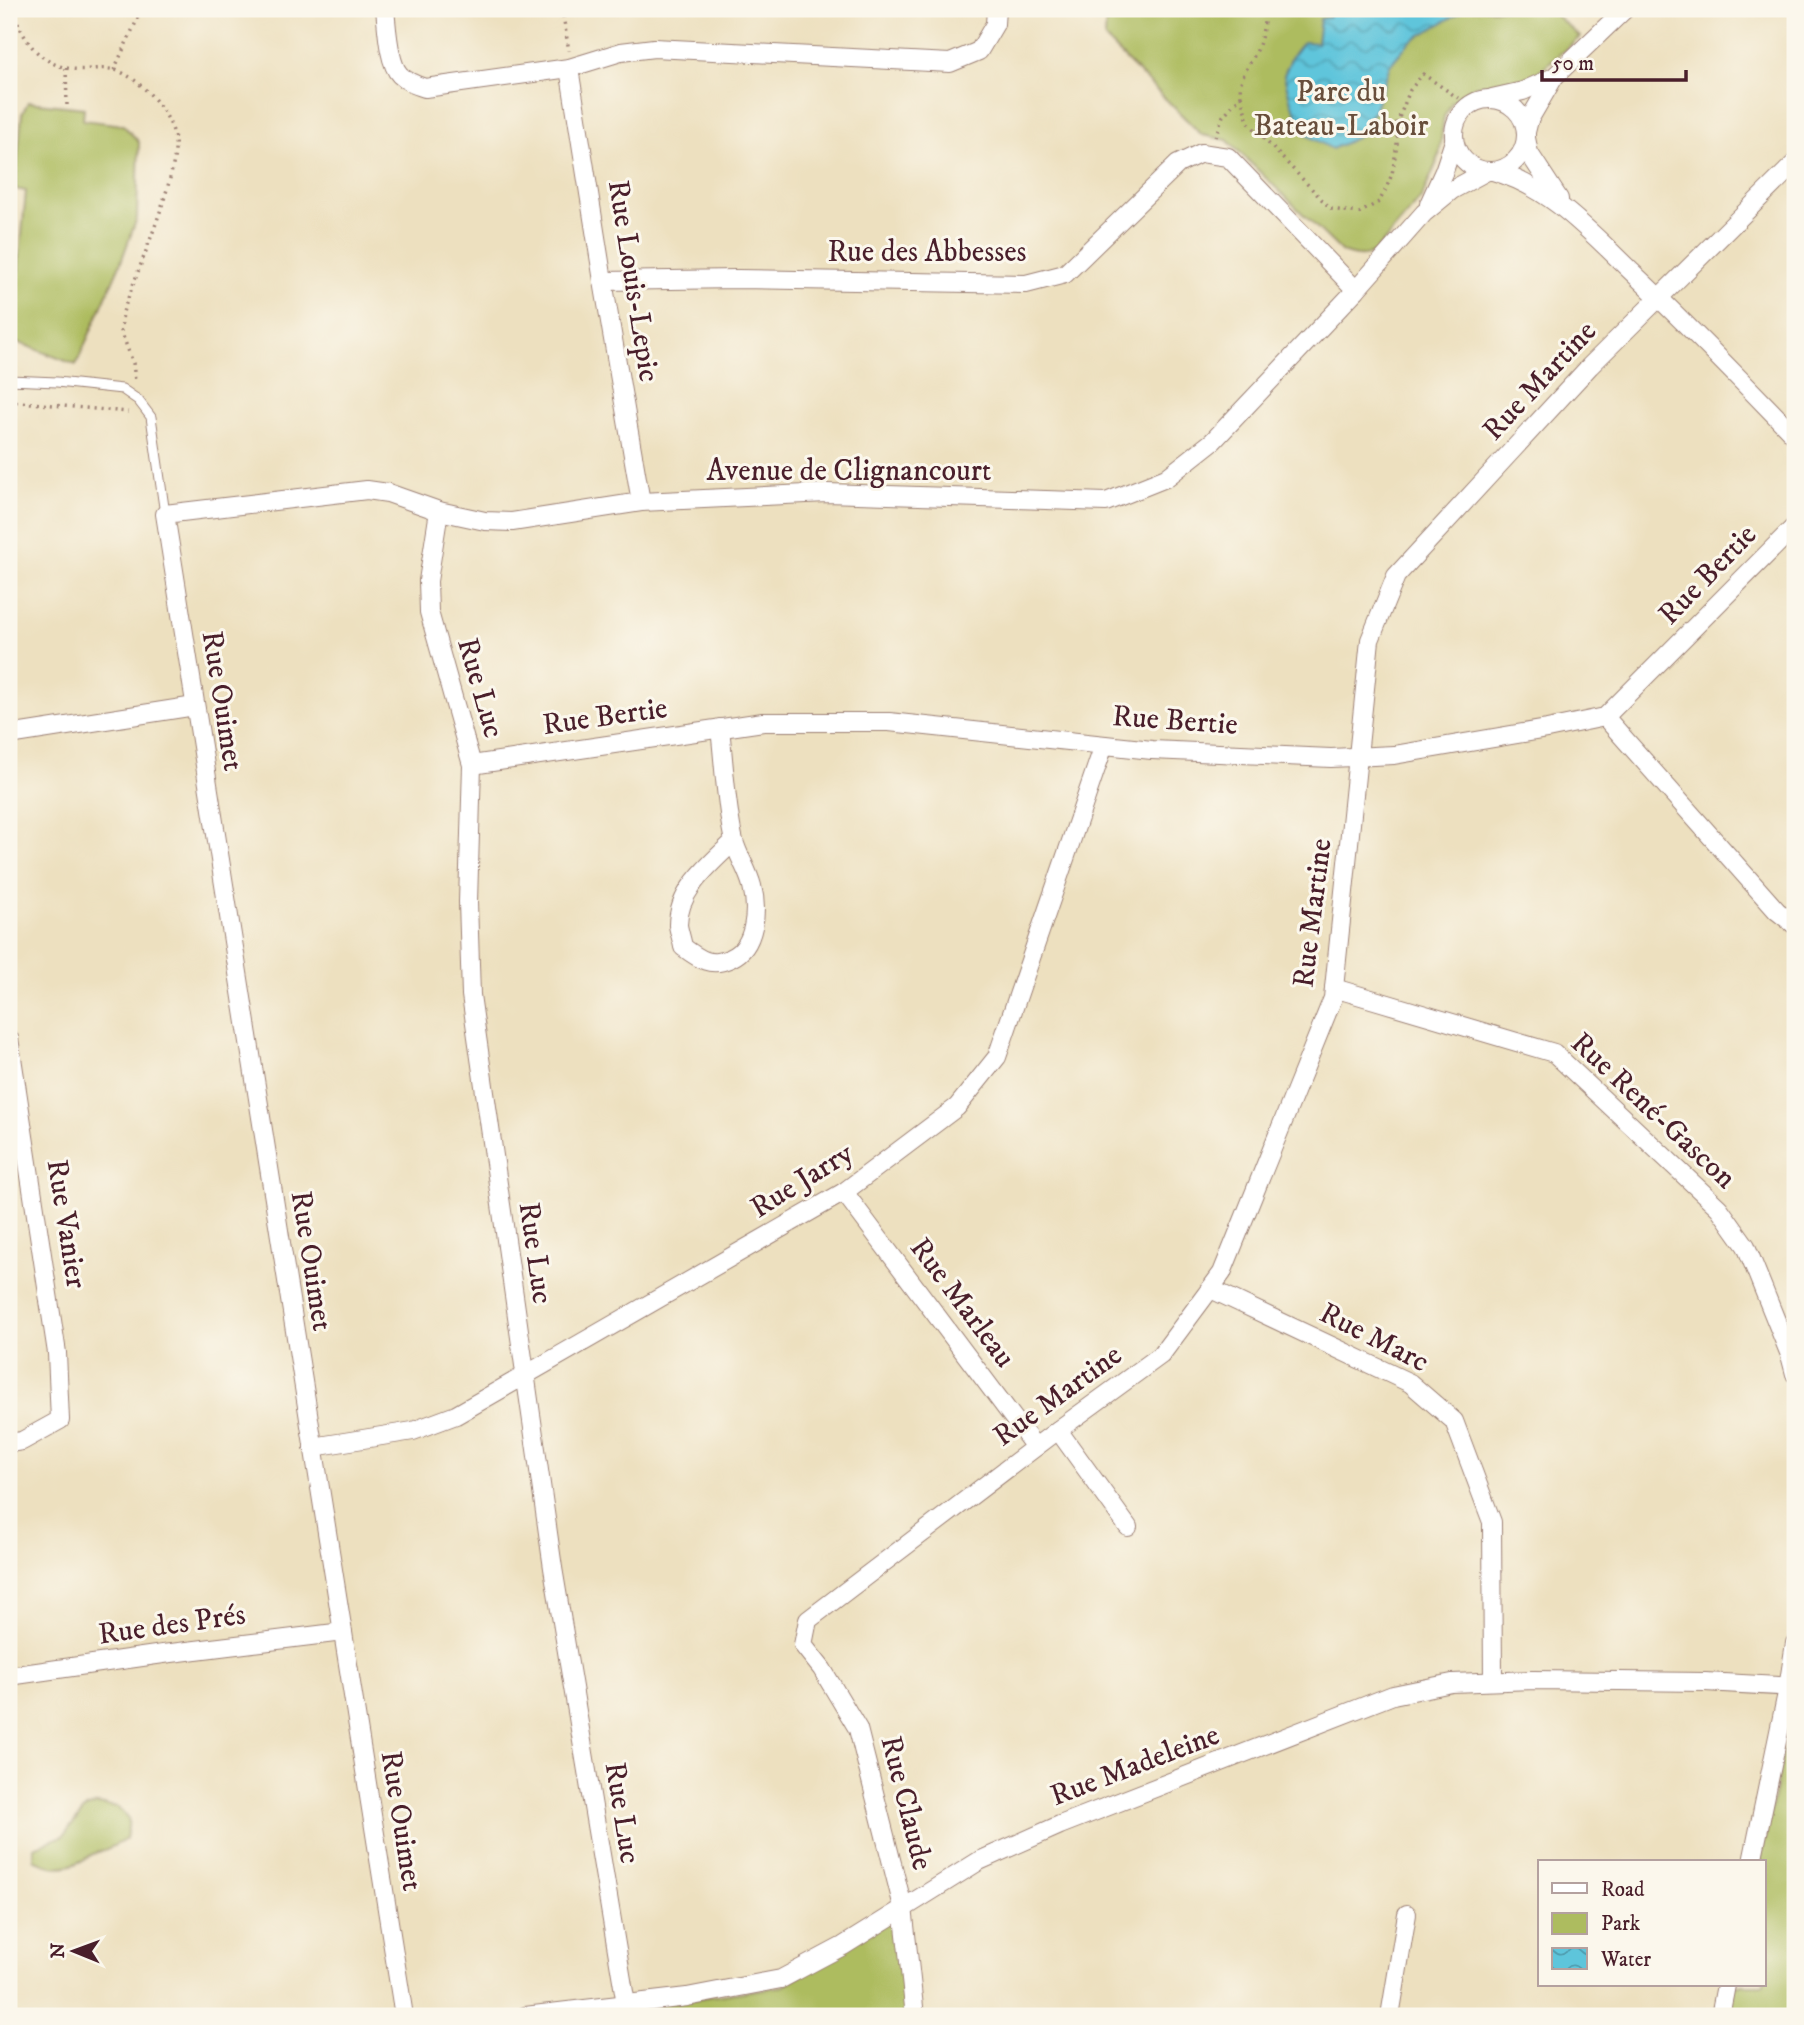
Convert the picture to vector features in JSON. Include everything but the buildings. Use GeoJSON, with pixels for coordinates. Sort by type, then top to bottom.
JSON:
{"type":"FeatureCollection","features":[{"type":"Feature","properties":{"kind":"street"},"geometry":{"type":"LineString","coordinates":[[384,9],[393,61],[399,75],[412,84],[425,88],[569,59],[654,48],[950,63],[979,51],[995,24],[996,9]]}},
{"type":"Feature","properties":{"kind":"street"},"geometry":{"type":"LineString","coordinates":[[1424,213],[1452,190],[1516,161],[1525,146],[1529,121],[1554,77],[1625,9]]}},
{"type":"Feature","properties":{"kind":"street","name":"Rue Louis-Lepic"},"geometry":{"type":"LineString","coordinates":[[569,59],[603,282],[641,502]]}},
{"type":"Feature","properties":{"kind":"street"},"geometry":{"type":"LineString","coordinates":[[1424,213],[1439,184],[1461,113],[1477,101],[1523,92],[1554,77]]}},
{"type":"Feature","properties":{"kind":"street"},"geometry":{"type":"LineString","coordinates":[[1489,98],[1498,99],[1514,107],[1520,114],[1529,153],[1562,205]]}},
{"type":"Feature","properties":{"kind":"street"},"geometry":{"type":"LineString","coordinates":[[1454,141],[1462,158],[1469,165],[1511,175],[1562,205],[1660,299],[1795,436]]}},
{"type":"Feature","properties":{"kind":"street","name":"Rue des Abbesses"},"geometry":{"type":"LineString","coordinates":[[603,282],[737,279],[1026,284],[1066,274],[1178,164],[1201,153],[1228,157],[1356,290]]}},
{"type":"Feature","properties":{"kind":"street","name":"Rue Martine"},"geometry":{"type":"LineString","coordinates":[[808,1620],[1161,1355],[1222,1273],[1333,998],[1370,640],[1396,576],[1590,366],[1795,163]]}},
{"type":"Feature","properties":{"kind":"street","name":"Avenue de Clignancourt"},"geometry":{"type":"LineString","coordinates":[[165,514],[367,490],[388,493],[439,511],[485,521],[512,522],[641,502],[827,493],[1106,502],[1166,478],[1213,441],[1356,290],[1424,213]]}},
{"type":"Feature","properties":{"kind":"street","name":"Rue Luc"},"geometry":{"type":"LineString","coordinates":[[439,511],[428,581],[429,611],[472,765],[468,902],[471,995],[553,1568],[626,2004]]}},
{"type":"Feature","properties":{"kind":"street","name":"Rue Ouimet"},"geometry":{"type":"LineString","coordinates":[[165,514],[404,2016]]}},
{"type":"Feature","properties":{"kind":"street","name":"Rue Bertie"},"geometry":{"type":"LineString","coordinates":[[472,765],[762,722],[889,722],[1152,750],[1331,758],[1394,755],[1605,717],[1795,526]]}},
{"type":"Feature","properties":{"kind":"street"},"geometry":{"type":"LineString","coordinates":[[9,735],[195,706]]}},
{"type":"Feature","properties":{"kind":"street"},"geometry":{"type":"LineString","coordinates":[[1605,717],[1777,911],[1795,925]]}},
{"type":"Feature","properties":{"kind":"street"},"geometry":{"type":"LineString","coordinates":[[720,728],[734,842],[752,887],[755,924],[747,942],[734,957],[715,964],[699,959],[683,947],[678,924],[684,898],[699,875],[734,842]]}},
{"type":"Feature","properties":{"kind":"street","name":"Rue Jarry"},"geometry":{"type":"LineString","coordinates":[[313,1447],[413,1431],[456,1415],[844,1192],[957,1107],[997,1057],[1104,745]]}},
{"type":"Feature","properties":{"kind":"street","name":"Rue René-Gascon"},"geometry":{"type":"LineString","coordinates":[[1334,988],[1554,1053],[1718,1208],[1746,1246],[1789,1338],[1795,1374]]}},
{"type":"Feature","properties":{"kind":"street","name":"Rue Vanier"},"geometry":{"type":"LineString","coordinates":[[9,1038],[57,1353],[60,1420],[22,1441],[9,1443]]}},
{"type":"Feature","properties":{"kind":"street","name":"Rue Marleau"},"geometry":{"type":"LineString","coordinates":[[844,1192],[1035,1447]]}},
{"type":"Feature","properties":{"kind":"street","name":"Rue Marc"},"geometry":{"type":"LineString","coordinates":[[1211,1289],[1410,1383],[1454,1421],[1492,1522],[1493,1681]]}},
{"type":"Feature","properties":{"kind":"street"},"geometry":{"type":"LineString","coordinates":[[1058,1430],[1128,1527]]}},
{"type":"Feature","properties":{"kind":"street","name":"Rue Claude"},"geometry":{"type":"LineString","coordinates":[[808,1620],[803,1646],[822,1669],[858,1729],[903,1907],[915,2016]]}},
{"type":"Feature","properties":{"kind":"street","name":"Rue des Prés"},"geometry":{"type":"LineString","coordinates":[[9,1676],[343,1632]]}},
{"type":"Feature","properties":{"kind":"street"},"geometry":{"type":"LineString","coordinates":[[1752,1860],[1792,1687],[1795,1643]]}},
{"type":"Feature","properties":{"kind":"street","name":"Rue Madeleine"},"geometry":{"type":"LineString","coordinates":[[525,2016],[687,1997],[781,1979],[843,1947],[979,1861],[1060,1825],[1393,1695],[1452,1683],[1493,1681],[1704,1682],[1792,1687]]}},
{"type":"Feature","properties":{"kind":"street"},"geometry":{"type":"LineString","coordinates":[[1390,2016],[1407,1914]]}},
{"type":"Feature","properties":{"kind":"street"},"geometry":{"type":"LineString","coordinates":[[1720,2016],[1726,1986]]}},
{"type":"Feature","properties":{"kind":"lane"},"geometry":{"type":"LineString","coordinates":[[9,380],[122,389],[138,400],[151,417],[165,514]]}},
{"type":"Feature","properties":{"kind":"path"},"geometry":{"type":"LineString","coordinates":[[13,9],[19,28],[35,53],[66,68],[114,70],[137,83],[161,106],[175,139],[172,170],[123,312],[121,331],[133,363],[138,400]]}},
{"type":"Feature","properties":{"kind":"path"},"geometry":{"type":"LineString","coordinates":[[114,70],[142,9]]}},
{"type":"Feature","properties":{"kind":"path"},"geometry":{"type":"LineString","coordinates":[[562,9],[569,59]]}},
{"type":"Feature","properties":{"kind":"path"},"geometry":{"type":"LineString","coordinates":[[1265,9],[1258,49],[1239,88],[1248,122],[1331,209],[1359,213],[1378,202],[1387,189],[1397,145],[1397,123],[1410,90],[1423,74],[1458,98]]}},
{"type":"Feature","properties":{"kind":"path"},"geometry":{"type":"LineString","coordinates":[[66,68],[67,106]]}},
{"type":"Feature","properties":{"kind":"path"},"geometry":{"type":"LineString","coordinates":[[1215,139],[1223,116],[1241,96]]}},
{"type":"Feature","properties":{"kind":"path"},"geometry":{"type":"LineString","coordinates":[[9,401],[128,412]]}},
{"type":"Feature","properties":{"kind":"green space","name":"Parc du Bateau-Laboir"},"geometry":{"type":"Polygon","coordinates":[[[1106,9],[1549,9],[1580,37],[1525,83],[1476,86],[1452,102],[1444,117],[1439,157],[1422,197],[1375,252],[1359,256],[1342,252],[1227,140],[1202,135],[1105,39],[1106,9]]]}},
{"type":"Feature","properties":{"kind":"green space"},"geometry":{"type":"Polygon","coordinates":[[[28,102],[84,108],[83,120],[123,125],[139,142],[137,218],[119,267],[76,365],[12,340],[26,191],[15,189],[22,114],[28,102]]]}},
{"type":"Feature","properties":{"kind":"green space"},"geometry":{"type":"Polygon","coordinates":[[[1795,1697],[1795,2016],[1727,2016],[1734,1986],[1766,1986],[1766,1860],[1760,1860],[1795,1697]]]}},
{"type":"Feature","properties":{"kind":"green space"},"geometry":{"type":"Polygon","coordinates":[[[97,1804],[118,1807],[129,1821],[126,1839],[69,1865],[51,1866],[34,1859],[34,1847],[63,1836],[86,1808],[97,1804]]]}},
{"type":"Feature","properties":{"kind":"green space"},"geometry":{"type":"Polygon","coordinates":[[[901,1907],[908,2016],[570,2016],[784,1986],[901,1907]]]}},
{"type":"Feature","properties":{"kind":"water"},"geometry":{"type":"Polygon","coordinates":[[[1333,9],[1463,9],[1409,42],[1390,65],[1375,109],[1358,137],[1332,149],[1307,135],[1291,103],[1284,75],[1292,56],[1303,42],[1317,43],[1320,19],[1328,17],[1333,9]]]}}]}
